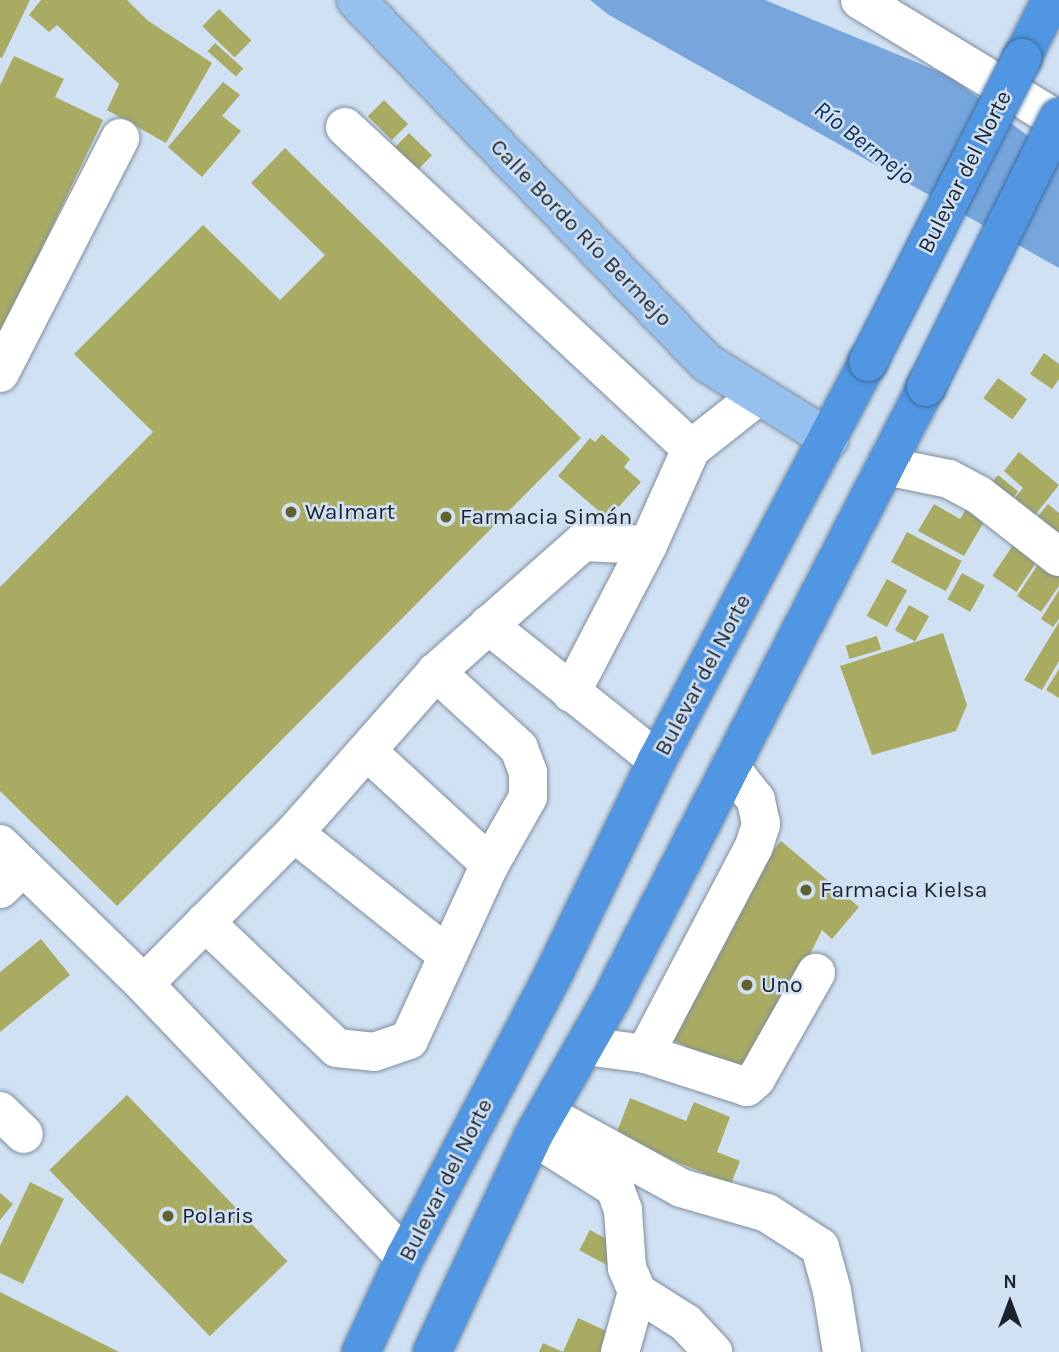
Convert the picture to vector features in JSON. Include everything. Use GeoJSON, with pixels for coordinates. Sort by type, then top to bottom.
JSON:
{"type":"FeatureCollection","features":[{"type":"Feature","properties":{"kind":"highway","name":"Bulevar del Norte"},"geometry":{"type":"LineString","coordinates":[[360,1352],[405,1257],[555,971],[657,760],[829,439],[1051,0]]}},
{"type":"Feature","properties":{"kind":"highway"},"geometry":{"type":"LineString","coordinates":[[432,1352],[540,1125],[586,1046],[886,466],[1059,119]]}},
{"type":"Feature","properties":{"kind":"main road","name":"Calle Bordo Río Bermejo"},"geometry":{"type":"LineString","coordinates":[[356,0],[707,363],[829,439]]}},
{"type":"Feature","properties":{"kind":"street"},"geometry":{"type":"LineString","coordinates":[[860,0],[1059,119]]}},
{"type":"Feature","properties":{"kind":"street"},"geometry":{"type":"LineString","coordinates":[[345,127],[691,449]]}},
{"type":"Feature","properties":{"kind":"street"},"geometry":{"type":"LineString","coordinates":[[0,373],[120,138]]}},
{"type":"Feature","properties":{"kind":"street"},"geometry":{"type":"LineString","coordinates":[[571,694],[648,545],[691,449],[758,396]]}},
{"type":"Feature","properties":{"kind":"street"},"geometry":{"type":"LineString","coordinates":[[886,466],[949,479],[979,495],[1059,556]]}},
{"type":"Feature","properties":{"kind":"street"},"geometry":{"type":"LineString","coordinates":[[144,984],[294,833],[436,672],[583,542],[648,545]]}},
{"type":"Feature","properties":{"kind":"street"},"geometry":{"type":"LineString","coordinates":[[488,625],[571,694],[657,760]]}},
{"type":"Feature","properties":{"kind":"street"},"geometry":{"type":"LineString","coordinates":[[205,922],[337,1048],[374,1052],[409,1040],[446,954],[490,864],[528,797],[528,772],[519,748],[436,672]]}},
{"type":"Feature","properties":{"kind":"street"},"geometry":{"type":"LineString","coordinates":[[368,752],[490,864]]}},
{"type":"Feature","properties":{"kind":"street"},"geometry":{"type":"LineString","coordinates":[[645,1054],[754,846],[761,824],[756,800],[730,767]]}},
{"type":"Feature","properties":{"kind":"street"},"geometry":{"type":"LineString","coordinates":[[294,833],[446,954]]}},
{"type":"Feature","properties":{"kind":"street"},"geometry":{"type":"LineString","coordinates":[[8,867],[144,984],[405,1257]]}},
{"type":"Feature","properties":{"kind":"street"},"geometry":{"type":"LineString","coordinates":[[586,1046],[645,1054],[747,1087],[756,1079],[816,973]]}},
{"type":"Feature","properties":{"kind":"street"},"geometry":{"type":"LineString","coordinates":[[540,1125],[615,1188],[623,1210],[627,1268],[637,1292],[686,1323],[713,1352]]}},
{"type":"Feature","properties":{"kind":"street"},"geometry":{"type":"LineString","coordinates":[[540,1125],[681,1188],[767,1213],[820,1247],[832,1291],[842,1352]]}},
{"type":"Feature","properties":{"kind":"street"},"geometry":{"type":"LineString","coordinates":[[620,1352],[637,1292]]}},
{"type":"Feature","properties":{"kind":"water","name":"Río Bermejo"},"geometry":{"type":"Polygon","coordinates":[[[590,0],[765,0],[950,76],[1059,160],[1059,268],[609,15],[590,0]]]}},
{"type":"Feature","properties":{"kind":"building"},"geometry":{"type":"Polygon","coordinates":[[[0,0],[30,0],[2,58],[0,57],[0,0]]]}},
{"type":"Feature","properties":{"kind":"building"},"geometry":{"type":"Polygon","coordinates":[[[41,0],[127,0],[147,20],[212,63],[166,143],[107,110],[119,84],[57,25],[49,32],[29,15],[41,0]]]}},
{"type":"Feature","properties":{"kind":"building"},"geometry":{"type":"Polygon","coordinates":[[[219,9],[251,40],[235,58],[202,26],[219,9]]]}},
{"type":"Feature","properties":{"kind":"building"},"geometry":{"type":"Polygon","coordinates":[[[215,43],[243,68],[236,77],[208,51],[215,43]]]}},
{"type":"Feature","properties":{"kind":"building"},"geometry":{"type":"Polygon","coordinates":[[[14,56],[64,79],[55,97],[103,120],[0,336],[0,85],[14,56]]]}},
{"type":"Feature","properties":{"kind":"building"},"geometry":{"type":"Polygon","coordinates":[[[223,82],[240,95],[222,116],[241,131],[202,177],[168,147],[223,82]]]}},
{"type":"Feature","properties":{"kind":"building"},"geometry":{"type":"Polygon","coordinates":[[[384,100],[408,124],[392,140],[368,116],[384,100]]]}},
{"type":"Feature","properties":{"kind":"building"},"geometry":{"type":"Polygon","coordinates":[[[409,133],[432,155],[417,170],[394,148],[409,133]]]}},
{"type":"Feature","properties":{"kind":"building","name":"Walmart"},"geometry":{"type":"Polygon","coordinates":[[[285,148],[581,438],[117,906],[0,791],[0,587],[153,432],[74,354],[203,225],[280,300],[325,255],[251,183],[285,148]]]}},
{"type":"Feature","properties":{"kind":"building"},"geometry":{"type":"Polygon","coordinates":[[[1044,353],[1059,364],[1059,379],[1052,389],[1030,374],[1044,353]]]}},
{"type":"Feature","properties":{"kind":"building"},"geometry":{"type":"Polygon","coordinates":[[[998,378],[1027,399],[1012,419],[983,398],[998,378]]]}},
{"type":"Feature","properties":{"kind":"building"},"geometry":{"type":"Polygon","coordinates":[[[602,434],[630,459],[624,467],[641,482],[608,519],[558,476],[590,438],[595,442],[602,434]]]}},
{"type":"Feature","properties":{"kind":"building"},"geometry":{"type":"Polygon","coordinates":[[[1019,452],[1059,485],[1027,525],[1006,508],[1023,488],[1004,471],[1019,452]]]}},
{"type":"Feature","properties":{"kind":"building"},"geometry":{"type":"Polygon","coordinates":[[[998,475],[1018,491],[1004,509],[984,493],[998,475]]]}},
{"type":"Feature","properties":{"kind":"building"},"geometry":{"type":"Polygon","coordinates":[[[934,504],[960,519],[966,509],[985,520],[964,556],[918,531],[934,504]]]}},
{"type":"Feature","properties":{"kind":"building"},"geometry":{"type":"Polygon","coordinates":[[[1048,504],[1059,513],[1059,547],[1031,525],[1048,504]]]}},
{"type":"Feature","properties":{"kind":"building"},"geometry":{"type":"Polygon","coordinates":[[[907,532],[962,561],[946,591],[891,562],[907,532]]]}},
{"type":"Feature","properties":{"kind":"building"},"geometry":{"type":"Polygon","coordinates":[[[1013,545],[1037,561],[1016,592],[992,576],[1013,545]]]}},
{"type":"Feature","properties":{"kind":"building"},"geometry":{"type":"Polygon","coordinates":[[[1039,563],[1059,576],[1059,586],[1041,612],[1017,596],[1039,563]]]}},
{"type":"Feature","properties":{"kind":"building"},"geometry":{"type":"Polygon","coordinates":[[[962,573],[985,586],[970,612],[947,599],[962,573]]]}},
{"type":"Feature","properties":{"kind":"building"},"geometry":{"type":"Polygon","coordinates":[[[887,579],[907,590],[887,627],[867,616],[887,579]]]}},
{"type":"Feature","properties":{"kind":"building"},"geometry":{"type":"Polygon","coordinates":[[[1059,590],[1059,619],[1053,627],[1041,619],[1059,590]]]}},
{"type":"Feature","properties":{"kind":"building"},"geometry":{"type":"Polygon","coordinates":[[[909,605],[929,616],[915,642],[895,630],[909,605]]]}},
{"type":"Feature","properties":{"kind":"building"},"geometry":{"type":"Polygon","coordinates":[[[1059,622],[1059,661],[1042,690],[1024,680],[1059,622]]]}},
{"type":"Feature","properties":{"kind":"building"},"geometry":{"type":"Polygon","coordinates":[[[943,633],[967,705],[956,731],[872,755],[840,666],[943,633]]]}},
{"type":"Feature","properties":{"kind":"building"},"geometry":{"type":"Polygon","coordinates":[[[877,636],[881,649],[850,659],[845,646],[877,636]]]}},
{"type":"Feature","properties":{"kind":"building"},"geometry":{"type":"Polygon","coordinates":[[[1059,669],[1059,698],[1046,690],[1059,669]]]}},
{"type":"Feature","properties":{"kind":"building","name":"Uno"},"geometry":{"type":"Polygon","coordinates":[[[781,841],[859,907],[832,939],[822,930],[749,1078],[673,1040],[753,873],[781,841]]]}},
{"type":"Feature","properties":{"kind":"building"},"geometry":{"type":"Polygon","coordinates":[[[41,939],[70,975],[0,1032],[0,972],[41,939]]]}},
{"type":"Feature","properties":{"kind":"building","name":"Polaris"},"geometry":{"type":"Polygon","coordinates":[[[127,1095],[287,1261],[210,1336],[49,1170],[127,1095]]]}},
{"type":"Feature","properties":{"kind":"building"},"geometry":{"type":"Polygon","coordinates":[[[630,1098],[686,1121],[694,1102],[730,1117],[717,1152],[740,1161],[731,1184],[615,1137],[630,1098]]]}},
{"type":"Feature","properties":{"kind":"building"},"geometry":{"type":"Polygon","coordinates":[[[30,1182],[64,1199],[23,1284],[0,1273],[0,1246],[30,1182]]]}},
{"type":"Feature","properties":{"kind":"building"},"geometry":{"type":"Polygon","coordinates":[[[0,1193],[13,1204],[0,1220],[0,1193]]]}},
{"type":"Feature","properties":{"kind":"building"},"geometry":{"type":"Polygon","coordinates":[[[590,1230],[620,1246],[609,1266],[579,1250],[590,1230]]]}},
{"type":"Feature","properties":{"kind":"building"},"geometry":{"type":"Polygon","coordinates":[[[0,1292],[119,1352],[0,1352],[0,1292]]]}},
{"type":"Feature","properties":{"kind":"building"},"geometry":{"type":"Polygon","coordinates":[[[578,1318],[613,1334],[606,1352],[563,1352],[578,1318]]]}},
{"type":"Feature","properties":{"kind":"building"},"geometry":{"type":"Polygon","coordinates":[[[543,1343],[563,1352],[539,1352],[543,1343]]]}},
{"type":"Feature","properties":{"kind":"place","name":"Walmart"},"geometry":{"type":"Point","coordinates":[291,512]}},
{"type":"Feature","properties":{"kind":"place","name":"Farmacia Simán"},"geometry":{"type":"Point","coordinates":[446,517]}},
{"type":"Feature","properties":{"kind":"place","name":"Farmacia Kielsa"},"geometry":{"type":"Point","coordinates":[806,890]}},
{"type":"Feature","properties":{"kind":"place","name":"Uno"},"geometry":{"type":"Point","coordinates":[747,985]}},
{"type":"Feature","properties":{"kind":"place","name":"Polaris"},"geometry":{"type":"Point","coordinates":[168,1216]}}]}
